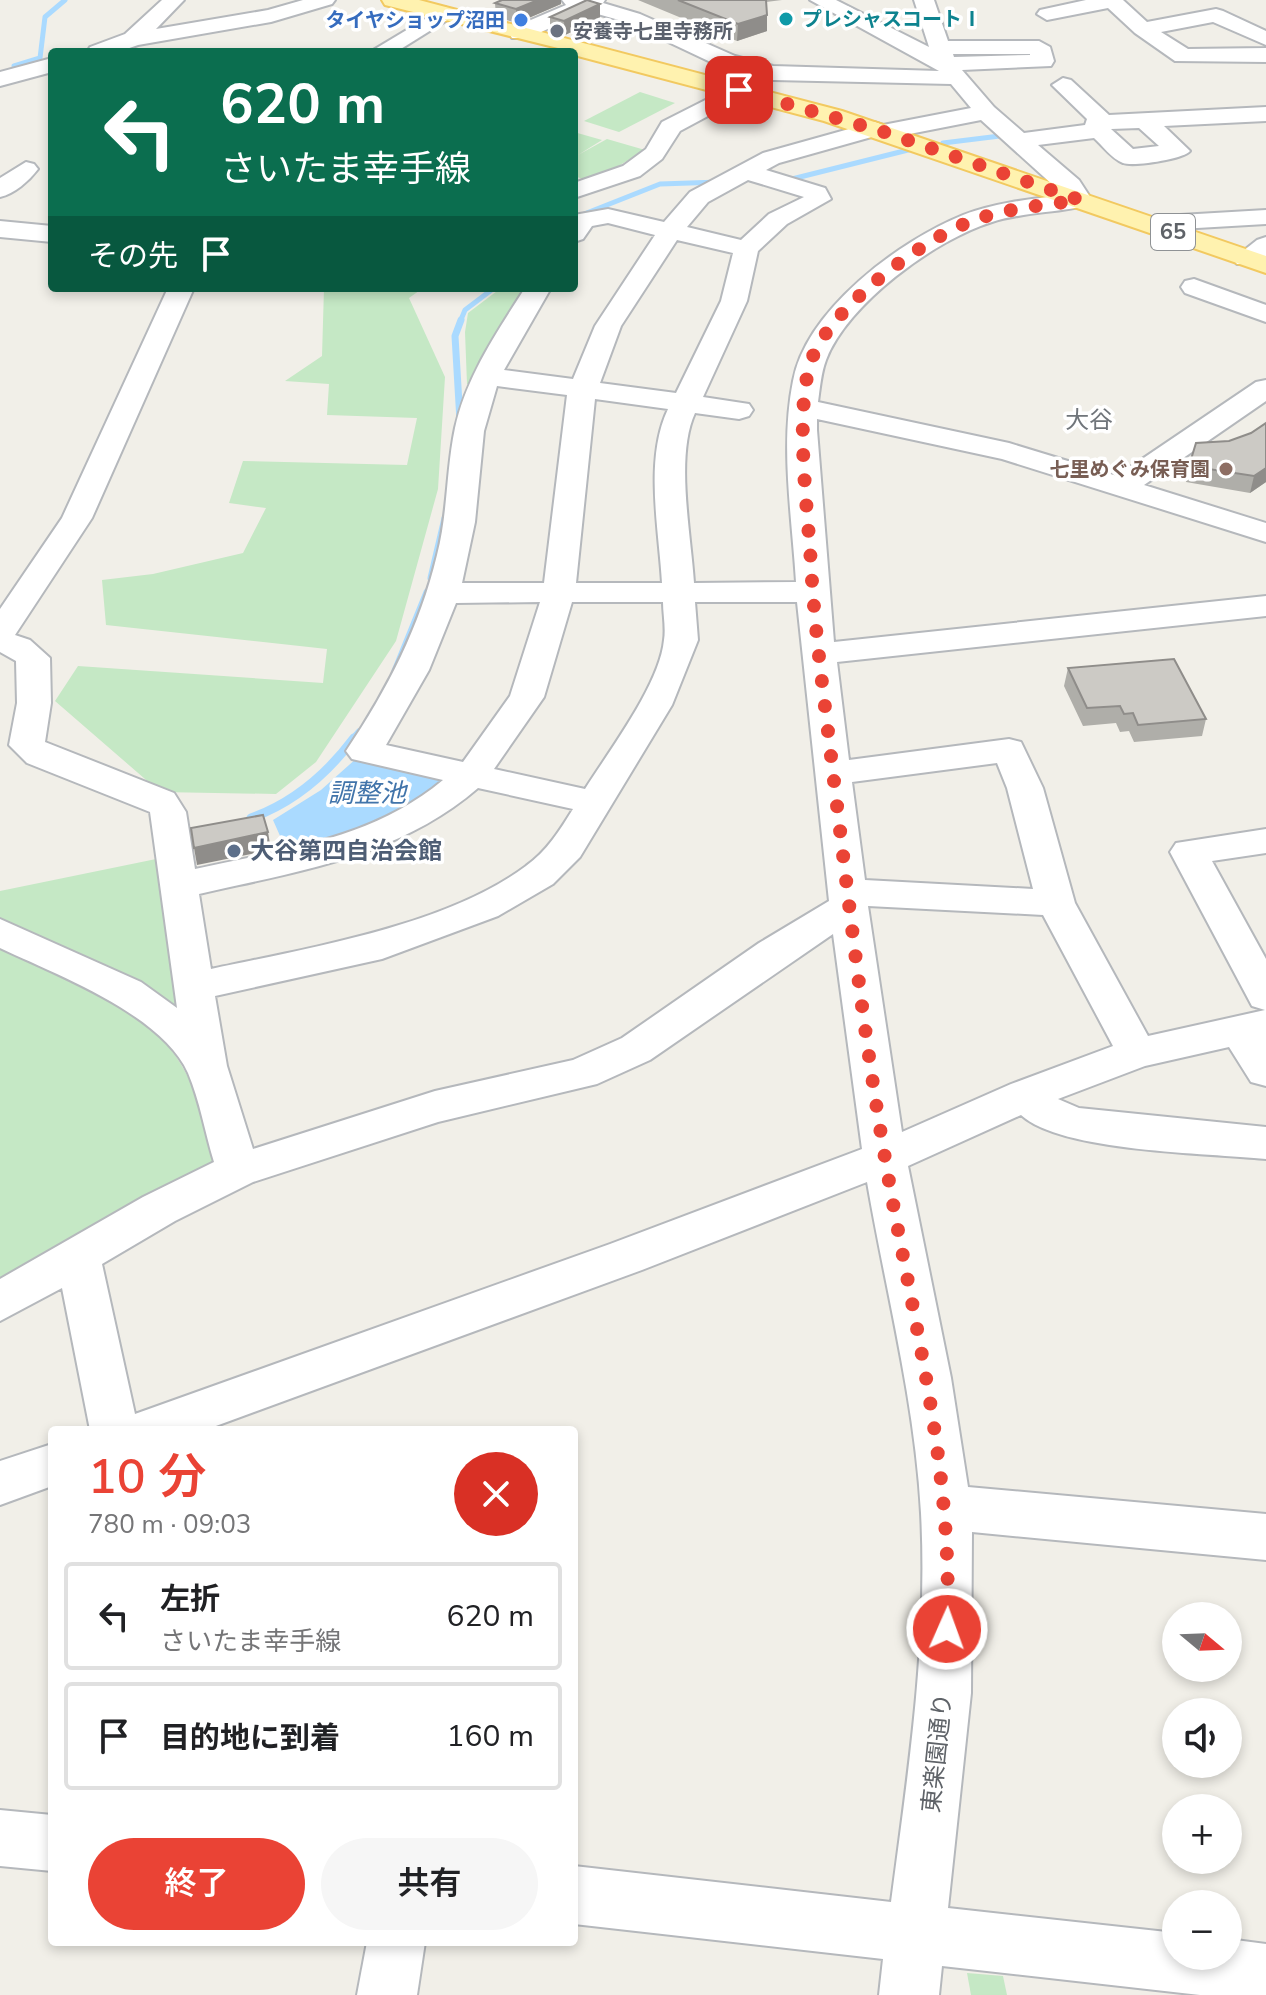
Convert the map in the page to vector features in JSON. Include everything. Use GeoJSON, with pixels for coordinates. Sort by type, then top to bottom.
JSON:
{"type":"FeatureCollection","features":[{"type":"Feature","properties":{"kind":"main road","name":"65"},"geometry":{"type":"LineString","coordinates":[[393,0],[578,48]]}},
{"type":"Feature","properties":{"kind":"main road","name":"65"},"geometry":{"type":"LineString","coordinates":[[578,48],[879,130],[1159,227],[1259,256]]}},
{"type":"Feature","properties":{"kind":"street"},"geometry":{"type":"LineString","coordinates":[[133,39],[174,0]]}},
{"type":"Feature","properties":{"kind":"street"},"geometry":{"type":"LineString","coordinates":[[109,48],[133,39],[271,16],[325,0]]}},
{"type":"Feature","properties":{"kind":"street"},"geometry":{"type":"LineString","coordinates":[[820,0],[947,64]]}},
{"type":"Feature","properties":{"kind":"street"},"geometry":{"type":"LineString","coordinates":[[924,0],[947,64],[986,112],[1070,185],[1080,200]]}},
{"type":"Feature","properties":{"kind":"street"},"geometry":{"type":"LineString","coordinates":[[1047,14],[1112,0],[1142,29],[1183,56],[1266,55]]}},
{"type":"Feature","properties":{"kind":"street"},"geometry":{"type":"LineString","coordinates":[[520,33],[583,1],[633,18],[727,61],[773,73],[947,64]]}},
{"type":"Feature","properties":{"kind":"street"},"geometry":{"type":"LineString","coordinates":[[388,48],[445,13]]}},
{"type":"Feature","properties":{"kind":"street"},"geometry":{"type":"LineString","coordinates":[[1142,29],[1216,15],[1266,39]]}},
{"type":"Feature","properties":{"kind":"street"},"geometry":{"type":"LineString","coordinates":[[0,79],[48,66]]}},
{"type":"Feature","properties":{"kind":"street"},"geometry":{"type":"LineString","coordinates":[[1063,85],[1128,157],[1178,151],[1143,119]]}},
{"type":"Feature","properties":{"kind":"street"},"geometry":{"type":"LineString","coordinates":[[578,190],[644,167],[662,148],[670,127],[739,90]]}},
{"type":"Feature","properties":{"kind":"street"},"geometry":{"type":"LineString","coordinates":[[177,886],[344,849],[385,833],[436,805],[472,774],[527,697],[559,593],[583,389],[608,326],[670,231],[699,197],[771,158],[879,130],[986,112]]}},
{"type":"Feature","properties":{"kind":"street"},"geometry":{"type":"LineString","coordinates":[[1012,137],[1143,119],[1266,114]]}},
{"type":"Feature","properties":{"kind":"street"},"geometry":{"type":"LineString","coordinates":[[0,164],[26,169],[0,190]]}},
{"type":"Feature","properties":{"kind":"street"},"geometry":{"type":"LineString","coordinates":[[196,986],[368,949],[484,907],[540,875],[567,848],[597,803],[655,705],[675,662],[681,640],[671,463],[674,427],[734,301],[746,249],[778,219],[819,199],[816,193],[786,182],[731,178]]}},
{"type":"Feature","properties":{"kind":"street","name":"東楽園通り"},"geometry":{"type":"LineString","coordinates":[[909,1995],[940,1748],[949,1578],[946,1507],[927,1377],[885,1158],[847,899],[812,592],[805,386],[814,353],[839,315],[871,286],[936,239],[996,213],[1080,200]]}},
{"type":"Feature","properties":{"kind":"street"},"geometry":{"type":"LineString","coordinates":[[578,228],[583,220],[599,216],[746,249]]}},
{"type":"Feature","properties":{"kind":"street"},"geometry":{"type":"LineString","coordinates":[[1159,227],[1180,222],[1266,217]]}},
{"type":"Feature","properties":{"kind":"street"},"geometry":{"type":"LineString","coordinates":[[0,229],[48,234]]}},
{"type":"Feature","properties":{"kind":"street"},"geometry":{"type":"LineString","coordinates":[[1194,287],[1266,314]]}},
{"type":"Feature","properties":{"kind":"street"},"geometry":{"type":"LineString","coordinates":[[0,633],[77,518],[179,292]]}},
{"type":"Feature","properties":{"kind":"street"},"geometry":{"type":"LineString","coordinates":[[535,292],[505,339],[487,376],[471,421],[460,524],[441,593],[410,681],[364,751],[597,803]]}},
{"type":"Feature","properties":{"kind":"street"},"geometry":{"type":"LineString","coordinates":[[487,376],[739,410]]}},
{"type":"Feature","properties":{"kind":"street"},"geometry":{"type":"LineString","coordinates":[[1120,488],[1258,401]]}},
{"type":"Feature","properties":{"kind":"street"},"geometry":{"type":"LineString","coordinates":[[805,408],[962,440],[1266,533]]}},
{"type":"Feature","properties":{"kind":"street"},"geometry":{"type":"LineString","coordinates":[[441,593],[812,592]]}},
{"type":"Feature","properties":{"kind":"street"},"geometry":{"type":"LineString","coordinates":[[818,654],[1266,606]]}},
{"type":"Feature","properties":{"kind":"street"},"geometry":{"type":"LineString","coordinates":[[0,641],[18,647],[33,658],[17,701],[27,745],[39,755],[161,801],[168,812],[206,1066],[238,1170]]}},
{"type":"Feature","properties":{"kind":"street"},"geometry":{"type":"LineString","coordinates":[[833,773],[1009,750],[1025,788],[1056,903],[1137,1053]]}},
{"type":"Feature","properties":{"kind":"street"},"geometry":{"type":"LineString","coordinates":[[1266,841],[1189,852],[1266,996]]}},
{"type":"Feature","properties":{"kind":"street"},"geometry":{"type":"LineString","coordinates":[[0,1302],[159,1209],[238,1170],[435,1107],[582,1073],[636,1049],[847,899],[1056,903]]}},
{"type":"Feature","properties":{"kind":"street"},"geometry":{"type":"LineString","coordinates":[[0,932],[127,992],[172,1025],[206,1066]]}},
{"type":"Feature","properties":{"kind":"street"},"geometry":{"type":"LineString","coordinates":[[159,1426],[626,1257],[885,1158],[1026,1095],[1137,1053],[1252,1026],[1266,1071]]}},
{"type":"Feature","properties":{"kind":"street"},"geometry":{"type":"LineString","coordinates":[[1026,1095],[1046,1113],[1086,1126],[1266,1143]]}},
{"type":"Feature","properties":{"kind":"street"},"geometry":{"type":"LineString","coordinates":[[78,1258],[113,1426]]}},
{"type":"Feature","properties":{"kind":"street"},"geometry":{"type":"LineString","coordinates":[[0,1483],[48,1466]]}},
{"type":"Feature","properties":{"kind":"street"},"geometry":{"type":"LineString","coordinates":[[946,1507],[1266,1537]]}},
{"type":"Feature","properties":{"kind":"street"},"geometry":{"type":"LineString","coordinates":[[0,1838],[48,1843]]}},
{"type":"Feature","properties":{"kind":"street"},"geometry":{"type":"LineString","coordinates":[[578,1895],[1266,1973]]}},
{"type":"Feature","properties":{"kind":"street"},"geometry":{"type":"LineString","coordinates":[[387,1995],[395,1946]]}},
{"type":"Feature","properties":{"kind":"green space"},"geometry":{"type":"Polygon","coordinates":[[[640,92],[675,103],[619,132],[584,121],[640,92]]]}},
{"type":"Feature","properties":{"kind":"green space"},"geometry":{"type":"Polygon","coordinates":[[[578,133],[602,140],[578,155],[578,133]]]}},
{"type":"Feature","properties":{"kind":"green space"},"geometry":{"type":"Polygon","coordinates":[[[607,139],[645,150],[592,182],[578,177],[578,155],[607,139]]]}},
{"type":"Feature","properties":{"kind":"green space"},"geometry":{"type":"Polygon","coordinates":[[[324,292],[417,292],[409,298],[445,377],[438,489],[396,641],[316,762],[276,794],[160,792],[55,701],[78,666],[323,683],[327,649],[106,625],[102,580],[153,574],[243,553],[266,508],[229,503],[243,461],[407,465],[417,418],[327,415],[329,384],[285,381],[322,356],[324,292]]]}},
{"type":"Feature","properties":{"kind":"green space"},"geometry":{"type":"Polygon","coordinates":[[[496,292],[533,292],[478,384],[467,384],[465,332],[468,313],[496,292]]]}},
{"type":"Feature","properties":{"kind":"green space"},"geometry":{"type":"Polygon","coordinates":[[[161,858],[184,1007],[175,1013],[124,976],[0,918],[0,891],[161,858]]]}},
{"type":"Feature","properties":{"kind":"green space"},"geometry":{"type":"Polygon","coordinates":[[[0,946],[106,996],[153,1031],[173,1052],[188,1077],[214,1160],[207,1170],[0,1284],[0,946]]]}},
{"type":"Feature","properties":{"kind":"green space"},"geometry":{"type":"Polygon","coordinates":[[[967,1973],[1003,1976],[1007,1995],[971,1995],[967,1973]]]}},
{"type":"Feature","properties":{"kind":"water","name":"調整池"},"geometry":{"type":"Polygon","coordinates":[[[358,757],[449,777],[407,812],[288,854],[273,820],[321,790],[358,757]]]}},
{"type":"Feature","properties":{"kind":"building"},"geometry":{"type":"Polygon","coordinates":[[[502,0],[538,0],[516,9],[495,3],[502,0]]]}},
{"type":"Feature","properties":{"kind":"building"},"geometry":{"type":"Polygon","coordinates":[[[587,0],[600,4],[564,21],[550,17],[587,0]]]}},
{"type":"Feature","properties":{"kind":"building"},"geometry":{"type":"Polygon","coordinates":[[[678,0],[766,0],[767,15],[738,24],[678,0]]]}},
{"type":"Feature","properties":{"kind":"building"},"geometry":{"type":"Polygon","coordinates":[[[1266,423],[1266,468],[1254,476],[1189,466],[1196,443],[1229,441],[1251,433],[1266,423]]]}},
{"type":"Feature","properties":{"kind":"building"},"geometry":{"type":"Polygon","coordinates":[[[1174,659],[1206,719],[1138,725],[1133,713],[1124,714],[1120,706],[1087,708],[1068,668],[1174,659]]]}},
{"type":"Feature","properties":{"kind":"building"},"geometry":{"type":"Polygon","coordinates":[[[263,815],[268,832],[194,848],[191,828],[263,815]]]}},
{"type":"Feature","properties":{"kind":"waterway"},"geometry":{"type":"LineString","coordinates":[[14,66],[40,58],[45,17],[65,0]]}},
{"type":"Feature","properties":{"kind":"waterway"},"geometry":{"type":"LineString","coordinates":[[943,143],[1008,135]]}},
{"type":"Feature","properties":{"kind":"waterway"},"geometry":{"type":"LineString","coordinates":[[784,181],[912,149]]}},
{"type":"Feature","properties":{"kind":"waterway"},"geometry":{"type":"LineString","coordinates":[[578,216],[660,184],[720,182]]}},
{"type":"Feature","properties":{"kind":"waterway"},"geometry":{"type":"LineString","coordinates":[[460,322],[465,310],[489,292]]}},
{"type":"Feature","properties":{"kind":"waterway"},"geometry":{"type":"LineString","coordinates":[[460,421],[455,336],[461,320]]}},
{"type":"Feature","properties":{"kind":"waterway"},"geometry":{"type":"LineString","coordinates":[[431,578],[445,518]]}},
{"type":"Feature","properties":{"kind":"waterway"},"geometry":{"type":"LineString","coordinates":[[395,671],[427,592]]}},
{"type":"Feature","properties":{"kind":"waterway"},"geometry":{"type":"LineString","coordinates":[[352,740],[359,732]]}},
{"type":"Feature","properties":{"kind":"waterway"},"geometry":{"type":"LineString","coordinates":[[251,818],[281,804],[308,786],[354,738]]}},
{"type":"Feature","properties":{"kind":"place","name":"プレシャスコートⅠ"},"geometry":{"type":"Point","coordinates":[786,19]}},
{"type":"Feature","properties":{"kind":"place","name":"タイヤショップ沼田"},"geometry":{"type":"Point","coordinates":[521,20]}},
{"type":"Feature","properties":{"kind":"place","name":"安養寺七里寺務所"},"geometry":{"type":"Point","coordinates":[557,31]}},
{"type":"Feature","properties":{"kind":"place","name":"七里めぐみ保育園"},"geometry":{"type":"Point","coordinates":[1226,469]}},
{"type":"Feature","properties":{"kind":"place","name":"大谷第四自治会館"},"geometry":{"type":"Point","coordinates":[234,851]}},
{"type":"Feature","properties":{"kind":"district","name":"大谷"},"geometry":{"type":"Point","coordinates":[1089,420]}},
{"type":"Feature","properties":{"kind":"route"},"geometry":{"type":"LineString","coordinates":[[739,90],[884,132],[1080,200],[996,213],[957,227],[936,239],[871,286],[839,315],[814,353],[805,386],[807,503],[818,654],[848,907],[885,1158],[927,1377],[946,1507],[949,1578],[947,1629]]}}]}
